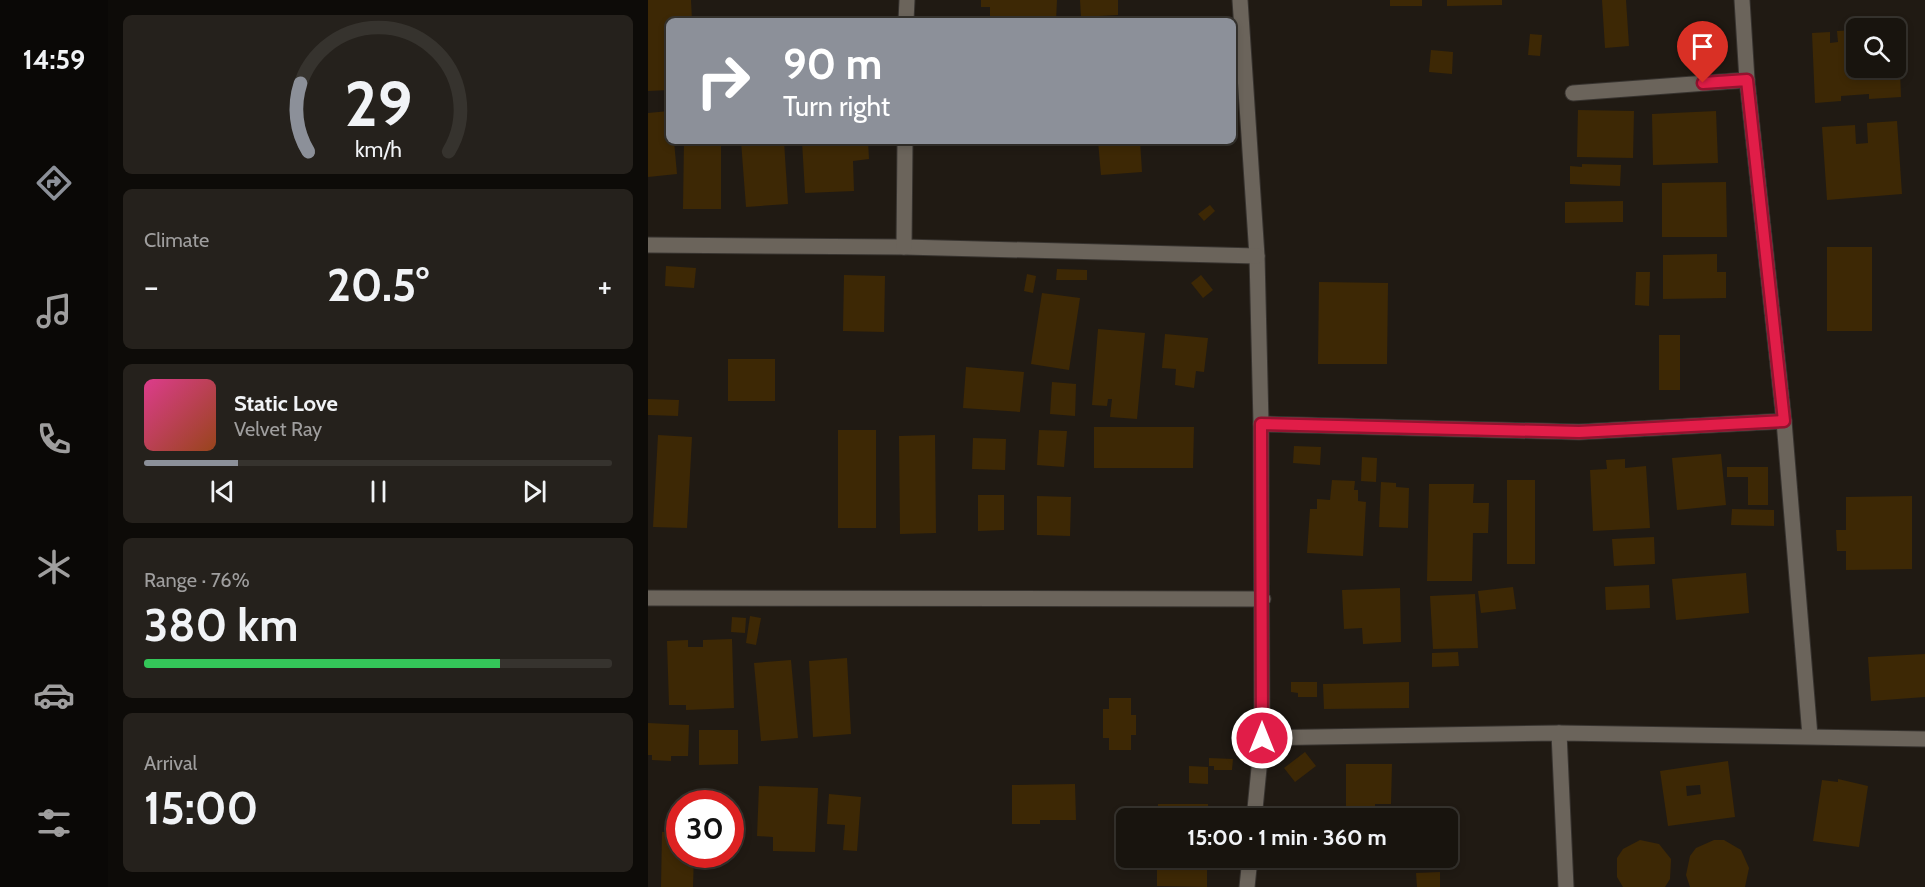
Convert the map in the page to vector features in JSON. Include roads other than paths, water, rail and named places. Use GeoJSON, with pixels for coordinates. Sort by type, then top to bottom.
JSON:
{"type":"FeatureCollection","features":[{"type":"Feature","properties":{"kind":"street"},"geometry":{"type":"LineString","coordinates":[[906,18],[907,0]]}},
{"type":"Feature","properties":{"kind":"street"},"geometry":{"type":"LineString","coordinates":[[1240,0],[1257,256],[1261,424],[1262,738],[1255,808]]}},
{"type":"Feature","properties":{"kind":"street"},"geometry":{"type":"LineString","coordinates":[[1742,0],[1747,80],[1784,421],[1810,735]]}},
{"type":"Feature","properties":{"kind":"street"},"geometry":{"type":"LineString","coordinates":[[1573,93],[1747,80]]}},
{"type":"Feature","properties":{"kind":"street"},"geometry":{"type":"LineString","coordinates":[[904,247],[905,144]]}},
{"type":"Feature","properties":{"kind":"street"},"geometry":{"type":"LineString","coordinates":[[648,245],[904,247],[1257,256]]}},
{"type":"Feature","properties":{"kind":"street"},"geometry":{"type":"LineString","coordinates":[[1261,424],[1579,432],[1784,421]]}},
{"type":"Feature","properties":{"kind":"street"},"geometry":{"type":"LineString","coordinates":[[648,598],[1263,598]]}},
{"type":"Feature","properties":{"kind":"street"},"geometry":{"type":"LineString","coordinates":[[1559,733],[1566,887]]}},
{"type":"Feature","properties":{"kind":"street"},"geometry":{"type":"LineString","coordinates":[[1262,738],[1559,733],[1810,735],[1925,739]]}},
{"type":"Feature","properties":{"kind":"street"},"geometry":{"type":"LineString","coordinates":[[1247,887],[1249,868]]}}]}
